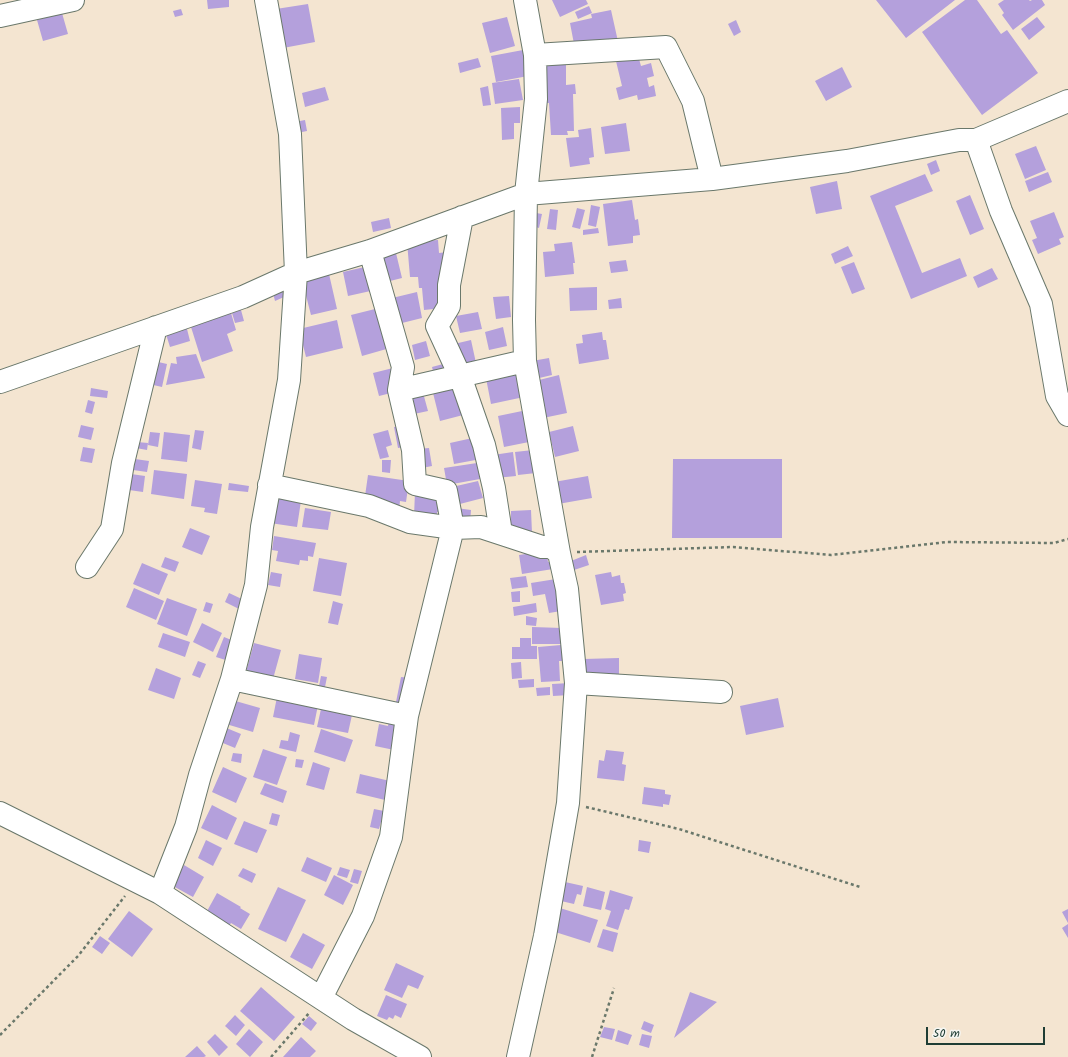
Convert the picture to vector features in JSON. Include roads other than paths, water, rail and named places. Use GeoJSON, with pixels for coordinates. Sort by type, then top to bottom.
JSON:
{"type":"FeatureCollection","features":[{"type":"Feature","properties":{"kind":"street"},"geometry":{"type":"LineString","coordinates":[[0,16],[73,0]]}},
{"type":"Feature","properties":{"kind":"street"},"geometry":{"type":"LineString","coordinates":[[160,893],[186,827],[200,775],[232,679],[256,585],[262,527],[289,380],[296,273],[290,134],[266,0]]}},
{"type":"Feature","properties":{"kind":"street"},"geometry":{"type":"LineString","coordinates":[[518,1057],[546,936],[568,803],[576,683],[568,589],[559,553],[525,361],[524,320],[526,194],[536,99],[534,55],[525,0]]}},
{"type":"Feature","properties":{"kind":"street"},"geometry":{"type":"LineString","coordinates":[[534,55],[666,47],[693,101],[712,179]]}},
{"type":"Feature","properties":{"kind":"street"},"geometry":{"type":"LineString","coordinates":[[0,382],[243,297],[296,273],[370,251],[526,194],[712,179],[847,161],[959,140],[976,140],[1068,101]]}},
{"type":"Feature","properties":{"kind":"street"},"geometry":{"type":"LineString","coordinates":[[976,140],[1002,211],[1041,304],[1057,396],[1068,415]]}},
{"type":"Feature","properties":{"kind":"street"},"geometry":{"type":"LineString","coordinates":[[462,217],[449,285],[449,306],[437,326],[460,376],[484,445],[494,488],[501,533]]}},
{"type":"Feature","properties":{"kind":"street"},"geometry":{"type":"LineString","coordinates":[[321,998],[363,916],[391,837],[407,716],[453,528],[446,491],[415,484],[413,450],[400,390],[403,368],[370,251]]}},
{"type":"Feature","properties":{"kind":"street"},"geometry":{"type":"LineString","coordinates":[[86,567],[112,529],[123,463],[156,327]]}},
{"type":"Feature","properties":{"kind":"street"},"geometry":{"type":"LineString","coordinates":[[400,390],[525,361]]}},
{"type":"Feature","properties":{"kind":"street"},"geometry":{"type":"LineString","coordinates":[[269,485],[369,506],[410,522],[453,528],[481,527],[542,547],[551,547],[559,553]]}},
{"type":"Feature","properties":{"kind":"street"},"geometry":{"type":"LineString","coordinates":[[232,679],[407,716]]}},
{"type":"Feature","properties":{"kind":"street"},"geometry":{"type":"LineString","coordinates":[[576,683],[721,692]]}},
{"type":"Feature","properties":{"kind":"street"},"geometry":{"type":"LineString","coordinates":[[0,813],[160,893],[353,1019],[420,1057]]}}]}
